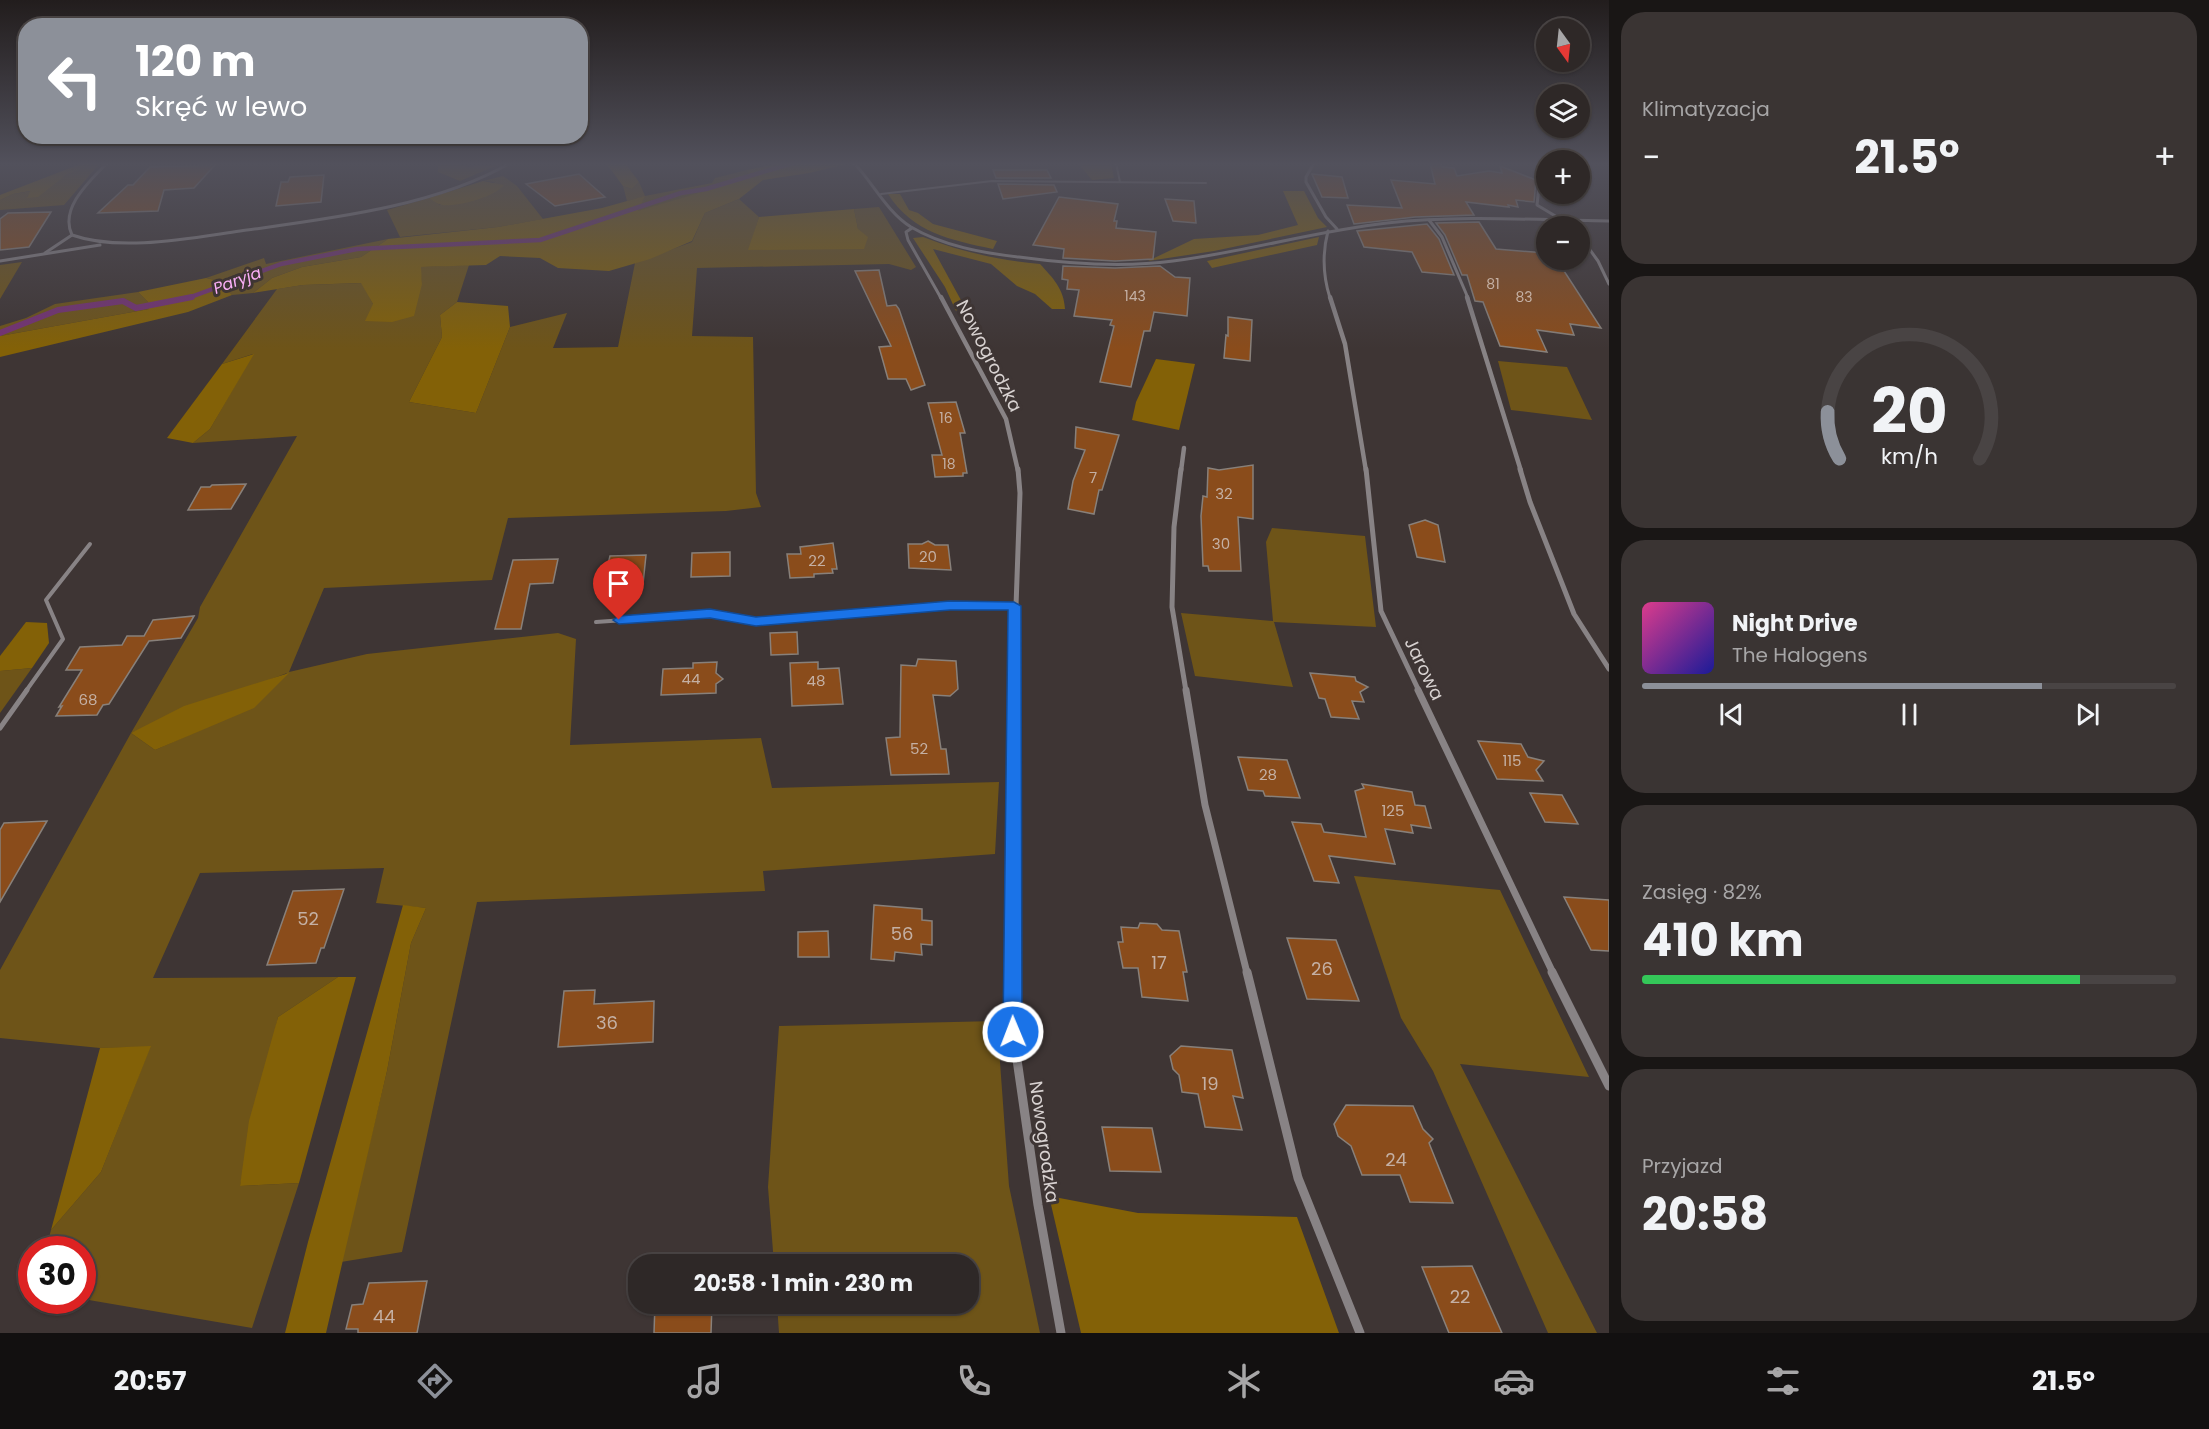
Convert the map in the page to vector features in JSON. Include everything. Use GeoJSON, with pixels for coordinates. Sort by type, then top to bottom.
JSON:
{"type":"FeatureCollection","features":[{"type":"Feature","properties":{"kind":"street"},"geometry":{"type":"LineString","coordinates":[[69,225],[72,235],[81,240],[106,243]]}},
{"type":"Feature","properties":{"kind":"street"},"geometry":{"type":"LineString","coordinates":[[0,261],[106,243],[234,232],[277,225]]}},
{"type":"Feature","properties":{"kind":"street"},"geometry":{"type":"LineString","coordinates":[[908,225],[959,245],[999,255],[1117,265],[1190,260],[1328,231],[1381,225]]}},
{"type":"Feature","properties":{"kind":"street"},"geometry":{"type":"LineString","coordinates":[[1333,225],[1337,230]]}},
{"type":"Feature","properties":{"kind":"street"},"geometry":{"type":"LineString","coordinates":[[1433,225],[1442,237],[1462,281],[1490,364],[1530,502],[1574,614],[1609,669]]}},
{"type":"Feature","properties":{"kind":"street","name":"Nowogrodzka"},"geometry":{"type":"LineString","coordinates":[[912,228],[906,232],[908,240],[1006,419],[1018,465],[1020,493],[1014,606],[1013,1032],[1038,1205],[1061,1333]]}},
{"type":"Feature","properties":{"kind":"street","name":"Jarowa"},"geometry":{"type":"LineString","coordinates":[[1328,231],[1323,251],[1326,285],[1345,344],[1361,430],[1369,484],[1381,611],[1574,1018],[1609,1086]]}},
{"type":"Feature","properties":{"kind":"street"},"geometry":{"type":"LineString","coordinates":[[43,255],[72,235]]}},
{"type":"Feature","properties":{"kind":"street"},"geometry":{"type":"LineString","coordinates":[[1590,250],[1609,284]]}},
{"type":"Feature","properties":{"kind":"street"},"geometry":{"type":"LineString","coordinates":[[1184,448],[1174,526],[1172,607],[1205,805],[1298,1179],[1360,1333]]}},
{"type":"Feature","properties":{"kind":"lane"},"geometry":{"type":"LineString","coordinates":[[0,728],[63,639],[46,600],[90,544]]}},
{"type":"Feature","properties":{"kind":"lane"},"geometry":{"type":"LineString","coordinates":[[596,622],[710,614],[756,622],[950,605],[1014,606]]}},
{"type":"Feature","properties":{"kind":"shaded area"},"geometry":{"type":"Polygon","coordinates":[[[394,225],[508,225],[498,227],[400,237],[394,225]]]}},
{"type":"Feature","properties":{"kind":"shaded area"},"geometry":{"type":"Polygon","coordinates":[[[699,225],[692,241],[650,259],[609,271],[558,268],[540,258],[500,256],[486,265],[421,267],[422,284],[414,316],[392,322],[365,321],[373,304],[361,283],[303,285],[253,293],[272,278],[302,267],[361,257],[388,239],[498,227],[699,225]]]}},
{"type":"Feature","properties":{"kind":"shaded area"},"geometry":{"type":"Polygon","coordinates":[[[700,225],[757,225],[749,250],[858,229],[857,225],[890,225],[916,267],[911,270],[889,264],[697,268],[692,336],[753,337],[756,493],[761,507],[726,511],[508,518],[492,580],[324,588],[289,672],[367,654],[558,633],[576,639],[570,745],[761,738],[772,788],[999,782],[995,854],[763,871],[765,891],[477,902],[402,1252],[341,1262],[387,1071],[411,943],[426,908],[376,903],[384,868],[200,873],[153,978],[338,977],[278,1017],[240,1186],[299,1183],[252,1328],[96,1301],[96,1236],[49,1236],[51,1230],[101,1172],[150,1047],[100,1048],[0,1038],[0,970],[131,733],[198,618],[200,607],[297,436],[193,443],[210,429],[253,354],[222,364],[277,289],[303,285],[362,283],[373,304],[422,284],[420,267],[469,265],[457,302],[440,315],[442,337],[409,402],[476,413],[510,327],[567,313],[553,348],[618,347],[635,263],[692,242],[700,225]],[[287,673],[131,733],[155,750],[256,705],[287,673]]]}},
{"type":"Feature","properties":{"kind":"shaded area"},"geometry":{"type":"Polygon","coordinates":[[[756,225],[857,225],[858,229],[868,237],[864,249],[748,250],[756,225]]]}},
{"type":"Feature","properties":{"kind":"shaded area"},"geometry":{"type":"Polygon","coordinates":[[[938,225],[997,241],[993,249],[948,238],[921,226],[938,225]]]}},
{"type":"Feature","properties":{"kind":"shaded area"},"geometry":{"type":"Polygon","coordinates":[[[1297,225],[1327,227],[1214,251],[1148,261],[1194,239],[1258,235],[1297,225]]]}},
{"type":"Feature","properties":{"kind":"shaded area"},"geometry":{"type":"Polygon","coordinates":[[[923,237],[980,255],[1040,264],[1060,290],[1065,309],[1052,309],[1035,294],[1017,286],[991,264],[933,249],[962,302],[956,311],[945,287],[913,238],[923,237]]]}},
{"type":"Feature","properties":{"kind":"shaded area"},"geometry":{"type":"Polygon","coordinates":[[[1319,237],[1317,245],[1212,268],[1207,261],[1319,237]]]}},
{"type":"Feature","properties":{"kind":"shaded area"},"geometry":{"type":"Polygon","coordinates":[[[388,239],[361,257],[302,267],[272,278],[253,293],[232,295],[220,281],[206,278],[264,258],[266,264],[388,239]]]}},
{"type":"Feature","properties":{"kind":"shaded area"},"geometry":{"type":"Polygon","coordinates":[[[22,262],[0,299],[0,265],[22,262]]]}},
{"type":"Feature","properties":{"kind":"shaded area"},"geometry":{"type":"Polygon","coordinates":[[[206,278],[220,281],[232,295],[188,312],[0,357],[0,336],[149,309],[148,302],[138,292],[206,278]]]}},
{"type":"Feature","properties":{"kind":"shaded area"},"geometry":{"type":"Polygon","coordinates":[[[138,292],[148,302],[149,309],[0,336],[0,326],[26,318],[55,304],[138,292]]]}},
{"type":"Feature","properties":{"kind":"shaded area"},"geometry":{"type":"Polygon","coordinates":[[[457,302],[508,306],[510,327],[476,413],[409,402],[442,337],[440,315],[457,302]]]}},
{"type":"Feature","properties":{"kind":"shaded area"},"geometry":{"type":"Polygon","coordinates":[[[254,354],[210,429],[193,443],[167,438],[222,364],[254,354]]]}},
{"type":"Feature","properties":{"kind":"shaded area"},"geometry":{"type":"Polygon","coordinates":[[[1156,359],[1195,364],[1179,430],[1132,420],[1136,402],[1156,359]]]}},
{"type":"Feature","properties":{"kind":"shaded area"},"geometry":{"type":"Polygon","coordinates":[[[1498,361],[1567,367],[1592,420],[1511,410],[1498,361]]]}},
{"type":"Feature","properties":{"kind":"shaded area"},"geometry":{"type":"Polygon","coordinates":[[[1272,528],[1365,536],[1376,627],[1274,622],[1293,687],[1195,676],[1181,613],[1273,621],[1266,542],[1272,528]]]}},
{"type":"Feature","properties":{"kind":"shaded area"},"geometry":{"type":"Polygon","coordinates":[[[26,622],[47,623],[49,643],[32,668],[0,671],[0,656],[26,622]]]}},
{"type":"Feature","properties":{"kind":"shaded area"},"geometry":{"type":"Polygon","coordinates":[[[32,668],[0,713],[0,671],[32,668]]]}},
{"type":"Feature","properties":{"kind":"shaded area"},"geometry":{"type":"Polygon","coordinates":[[[289,673],[254,708],[155,750],[131,733],[184,706],[289,673]]]}},
{"type":"Feature","properties":{"kind":"shaded area"},"geometry":{"type":"Polygon","coordinates":[[[1354,876],[1500,890],[1589,1077],[1460,1064],[1597,1333],[1548,1333],[1433,1071],[1401,1018],[1354,876]]]}},
{"type":"Feature","properties":{"kind":"shaded area"},"geometry":{"type":"Polygon","coordinates":[[[403,905],[426,908],[411,943],[387,1071],[326,1333],[285,1333],[308,1242],[403,905]]]}},
{"type":"Feature","properties":{"kind":"shaded area"},"geometry":{"type":"Polygon","coordinates":[[[338,977],[356,977],[299,1183],[240,1186],[249,1121],[278,1017],[338,977]]]}},
{"type":"Feature","properties":{"kind":"shaded area"},"geometry":{"type":"Polygon","coordinates":[[[997,1021],[1009,1186],[1040,1333],[779,1333],[778,1314],[979,1314],[979,1254],[773,1254],[768,1187],[779,1026],[997,1021]]]}},
{"type":"Feature","properties":{"kind":"shaded area"},"geometry":{"type":"Polygon","coordinates":[[[151,1046],[101,1172],[51,1230],[100,1048],[151,1046]]]}},
{"type":"Feature","properties":{"kind":"shaded area"},"geometry":{"type":"Polygon","coordinates":[[[1049,1196],[1138,1213],[1297,1217],[1339,1333],[1081,1333],[1049,1196]]]}},
{"type":"Feature","properties":{"kind":"building"},"geometry":{"type":"Polygon","coordinates":[[[0,225],[43,225],[29,247],[0,250],[0,225]]]}},
{"type":"Feature","properties":{"kind":"building"},"geometry":{"type":"Polygon","coordinates":[[[1044,225],[1116,225],[1116,228],[1156,232],[1153,259],[1115,261],[1063,258],[1064,249],[1033,245],[1044,225]]]}},
{"type":"Feature","properties":{"kind":"building"},"geometry":{"type":"Polygon","coordinates":[[[1428,225],[1439,239],[1454,275],[1422,272],[1412,252],[1364,247],[1357,231],[1428,225]]]}},
{"type":"Feature","properties":{"kind":"building"},"geometry":{"type":"Polygon","coordinates":[[[1438,225],[1481,225],[1496,249],[1536,252],[1536,270],[1563,270],[1601,328],[1570,324],[1574,335],[1537,330],[1547,352],[1500,346],[1483,302],[1475,301],[1467,275],[1462,275],[1445,235],[1438,225]]]}},
{"type":"Feature","properties":{"kind":"building"},"geometry":{"type":"Polygon","coordinates":[[[1063,266],[1115,268],[1160,266],[1175,277],[1190,278],[1187,316],[1154,312],[1150,331],[1144,331],[1131,387],[1100,382],[1114,326],[1110,325],[1112,320],[1074,316],[1079,290],[1067,289],[1068,280],[1062,279],[1063,266]]]}},
{"type":"Feature","properties":{"kind":"building"},"geometry":{"type":"Polygon","coordinates":[[[879,270],[887,306],[896,305],[899,309],[925,385],[911,390],[906,379],[888,379],[879,347],[891,346],[855,271],[879,270]]]}},
{"type":"Feature","properties":{"kind":"building"},"geometry":{"type":"Polygon","coordinates":[[[1228,317],[1252,320],[1250,361],[1224,358],[1226,335],[1228,336],[1228,317]]]}},
{"type":"Feature","properties":{"kind":"building"},"geometry":{"type":"Polygon","coordinates":[[[956,402],[965,433],[960,433],[967,473],[963,473],[963,476],[935,477],[932,455],[942,455],[928,403],[956,402]]]}},
{"type":"Feature","properties":{"kind":"building"},"geometry":{"type":"Polygon","coordinates":[[[1076,427],[1119,435],[1102,490],[1099,490],[1094,514],[1068,509],[1073,481],[1085,450],[1075,448],[1076,427]]]}},
{"type":"Feature","properties":{"kind":"building"},"geometry":{"type":"Polygon","coordinates":[[[1253,465],[1253,519],[1238,517],[1241,571],[1209,571],[1208,566],[1203,566],[1201,516],[1203,496],[1207,497],[1208,468],[1219,470],[1253,465]]]}},
{"type":"Feature","properties":{"kind":"building"},"geometry":{"type":"Polygon","coordinates":[[[246,484],[231,509],[188,510],[201,487],[246,484]]]}},
{"type":"Feature","properties":{"kind":"building"},"geometry":{"type":"Polygon","coordinates":[[[1425,520],[1438,525],[1445,562],[1417,557],[1409,525],[1425,520]]]}},
{"type":"Feature","properties":{"kind":"building"},"geometry":{"type":"Polygon","coordinates":[[[928,541],[935,545],[948,545],[951,570],[909,568],[908,544],[922,544],[928,541]]]}},
{"type":"Feature","properties":{"kind":"building"},"geometry":{"type":"Polygon","coordinates":[[[833,543],[837,569],[832,569],[833,573],[790,578],[787,554],[801,554],[800,547],[833,543]]]}},
{"type":"Feature","properties":{"kind":"building"},"geometry":{"type":"Polygon","coordinates":[[[730,552],[730,576],[691,577],[692,553],[730,552]]]}},
{"type":"Feature","properties":{"kind":"building"},"geometry":{"type":"Polygon","coordinates":[[[646,555],[643,584],[603,584],[610,556],[646,555]]]}},
{"type":"Feature","properties":{"kind":"building"},"geometry":{"type":"Polygon","coordinates":[[[558,559],[553,583],[530,584],[521,629],[495,629],[513,560],[558,559]]]}},
{"type":"Feature","properties":{"kind":"building"},"geometry":{"type":"Polygon","coordinates":[[[194,616],[181,638],[149,641],[109,704],[103,705],[97,715],[56,716],[62,706],[59,707],[82,670],[66,670],[80,647],[122,645],[127,636],[144,636],[153,620],[194,616]]]}},
{"type":"Feature","properties":{"kind":"building"},"geometry":{"type":"Polygon","coordinates":[[[797,632],[798,654],[771,655],[770,633],[797,632]]]}},
{"type":"Feature","properties":{"kind":"building"},"geometry":{"type":"Polygon","coordinates":[[[918,659],[956,661],[958,689],[950,696],[933,695],[941,749],[946,749],[949,774],[891,775],[886,738],[900,737],[901,665],[916,666],[918,659]]]}},
{"type":"Feature","properties":{"kind":"building"},"geometry":{"type":"Polygon","coordinates":[[[717,662],[716,673],[723,679],[716,684],[716,693],[661,695],[663,669],[693,668],[693,663],[717,662]]]}},
{"type":"Feature","properties":{"kind":"building"},"geometry":{"type":"Polygon","coordinates":[[[818,662],[818,669],[839,668],[843,704],[792,706],[790,663],[818,662]]]}},
{"type":"Feature","properties":{"kind":"building"},"geometry":{"type":"Polygon","coordinates":[[[1310,673],[1355,677],[1356,681],[1368,687],[1360,692],[1364,702],[1352,701],[1359,719],[1331,717],[1325,699],[1319,698],[1310,673]]]}},
{"type":"Feature","properties":{"kind":"building"},"geometry":{"type":"Polygon","coordinates":[[[1478,741],[1521,744],[1528,757],[1544,761],[1536,770],[1543,781],[1497,779],[1478,741]]]}},
{"type":"Feature","properties":{"kind":"building"},"geometry":{"type":"Polygon","coordinates":[[[1238,757],[1287,760],[1300,798],[1265,796],[1263,791],[1248,790],[1238,757]]]}},
{"type":"Feature","properties":{"kind":"building"},"geometry":{"type":"Polygon","coordinates":[[[1362,784],[1412,792],[1415,805],[1425,806],[1431,828],[1411,825],[1413,833],[1385,829],[1395,864],[1329,856],[1339,883],[1314,881],[1292,822],[1321,824],[1324,832],[1366,837],[1355,791],[1364,788],[1362,784]]]}},
{"type":"Feature","properties":{"kind":"building"},"geometry":{"type":"Polygon","coordinates":[[[1530,793],[1562,795],[1578,824],[1545,822],[1530,793]]]}},
{"type":"Feature","properties":{"kind":"building"},"geometry":{"type":"Polygon","coordinates":[[[47,821],[0,902],[0,830],[4,823],[47,821]]]}},
{"type":"Feature","properties":{"kind":"building"},"geometry":{"type":"Polygon","coordinates":[[[344,889],[324,948],[321,948],[316,963],[267,965],[293,891],[344,889]]]}},
{"type":"Feature","properties":{"kind":"building"},"geometry":{"type":"Polygon","coordinates":[[[1564,897],[1609,900],[1609,951],[1591,950],[1564,897]]]}},
{"type":"Feature","properties":{"kind":"building"},"geometry":{"type":"Polygon","coordinates":[[[874,905],[922,909],[922,920],[932,921],[932,945],[921,944],[922,955],[895,952],[894,961],[871,959],[874,905]]]}},
{"type":"Feature","properties":{"kind":"building"},"geometry":{"type":"Polygon","coordinates":[[[1140,923],[1157,924],[1162,930],[1179,931],[1187,972],[1183,972],[1188,1001],[1142,997],[1138,968],[1123,968],[1118,942],[1123,942],[1121,927],[1138,928],[1140,923]]]}},
{"type":"Feature","properties":{"kind":"building"},"geometry":{"type":"Polygon","coordinates":[[[828,931],[829,957],[798,957],[798,932],[828,931]]]}},
{"type":"Feature","properties":{"kind":"building"},"geometry":{"type":"Polygon","coordinates":[[[1287,938],[1336,940],[1359,1001],[1307,999],[1287,938]]]}},
{"type":"Feature","properties":{"kind":"building"},"geometry":{"type":"Polygon","coordinates":[[[595,990],[594,1004],[654,1001],[653,1042],[558,1047],[564,991],[595,990]]]}},
{"type":"Feature","properties":{"kind":"building"},"geometry":{"type":"Polygon","coordinates":[[[1181,1046],[1232,1050],[1243,1098],[1233,1096],[1242,1130],[1205,1127],[1198,1094],[1182,1092],[1179,1075],[1173,1069],[1170,1056],[1181,1046]]]}},
{"type":"Feature","properties":{"kind":"building"},"geometry":{"type":"Polygon","coordinates":[[[1346,1105],[1413,1106],[1423,1129],[1433,1139],[1429,1143],[1453,1203],[1410,1202],[1400,1175],[1362,1175],[1351,1146],[1338,1136],[1334,1124],[1346,1105]]]}},
{"type":"Feature","properties":{"kind":"building"},"geometry":{"type":"Polygon","coordinates":[[[1102,1127],[1152,1128],[1161,1172],[1110,1171],[1102,1127]]]}},
{"type":"Feature","properties":{"kind":"building"},"geometry":{"type":"Polygon","coordinates":[[[1472,1266],[1502,1333],[1449,1333],[1422,1267],[1472,1266]]]}},
{"type":"Feature","properties":{"kind":"building"},"geometry":{"type":"Polygon","coordinates":[[[427,1281],[417,1333],[358,1333],[358,1329],[346,1329],[352,1305],[363,1304],[369,1283],[427,1281]]]}},
{"type":"Feature","properties":{"kind":"building"},"geometry":{"type":"Polygon","coordinates":[[[655,1314],[712,1314],[711,1333],[654,1333],[655,1314]]]}},
{"type":"Feature","properties":{"kind":"waterway","name":"Paryja"},"geometry":{"type":"LineString","coordinates":[[189,298],[281,264],[357,249],[540,240],[584,225]]}},
{"type":"Feature","properties":{"kind":"waterway","name":"Paryja"},"geometry":{"type":"LineString","coordinates":[[0,333],[58,310],[123,301],[136,308],[189,298]]}},
{"type":"Feature","properties":{"kind":"route"},"geometry":{"type":"LineString","coordinates":[[619,620],[710,614],[756,622],[950,605],[1014,606],[1011,961],[1013,1032]]}}]}
